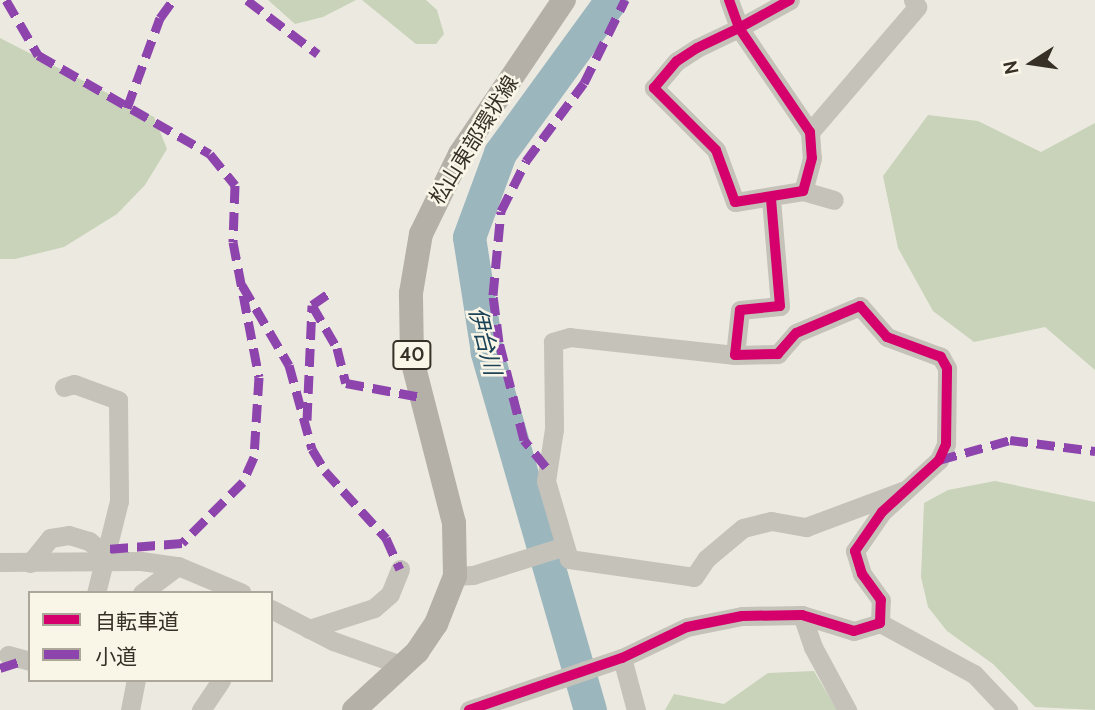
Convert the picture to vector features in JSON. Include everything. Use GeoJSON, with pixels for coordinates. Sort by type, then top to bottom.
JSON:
{"type":"FeatureCollection","features":[{"type":"Feature","properties":{"kind":"main road","name":"松山東部環状線"},"geometry":{"type":"LineString","coordinates":[[354,710],[404,666],[436,624],[454,576],[453,523],[412,360],[414,262],[432,205],[460,154],[564,0]]}},
{"type":"Feature","properties":{"kind":"street"},"geometry":{"type":"LineString","coordinates":[[729,0],[739,27],[810,132],[812,158],[803,191]]}},
{"type":"Feature","properties":{"kind":"street"},"geometry":{"type":"LineString","coordinates":[[790,0],[677,61],[654,88],[716,150],[735,202],[803,191],[834,200]]}},
{"type":"Feature","properties":{"kind":"street"},"geometry":{"type":"LineString","coordinates":[[810,132],[917,7],[913,0]]}},
{"type":"Feature","properties":{"kind":"street"},"geometry":{"type":"LineString","coordinates":[[735,355],[740,310],[780,306],[771,198]]}},
{"type":"Feature","properties":{"kind":"street"},"geometry":{"type":"LineString","coordinates":[[880,623],[881,600],[862,574],[855,551],[882,512],[908,489],[939,460],[946,444],[949,388],[941,357],[894,341],[860,306],[796,333],[778,354],[735,355],[570,337],[553,342],[554,429],[547,481],[562,547],[569,559],[694,577],[706,559],[743,528],[771,521],[806,527],[908,489]]}},
{"type":"Feature","properties":{"kind":"street"},"geometry":{"type":"LineString","coordinates":[[64,387],[74,384],[118,400],[119,501],[115,532],[102,562],[96,591]]}},
{"type":"Feature","properties":{"kind":"street"},"geometry":{"type":"LineString","coordinates":[[30,563],[50,538],[69,535],[89,541],[100,550],[102,562]]}},
{"type":"Feature","properties":{"kind":"street"},"geometry":{"type":"LineString","coordinates":[[454,576],[516,562],[562,547]]}},
{"type":"Feature","properties":{"kind":"street"},"geometry":{"type":"LineString","coordinates":[[0,562],[102,562],[178,566],[237,591]]}},
{"type":"Feature","properties":{"kind":"street"},"geometry":{"type":"LineString","coordinates":[[145,591],[178,566]]}},
{"type":"Feature","properties":{"kind":"street"},"geometry":{"type":"LineString","coordinates":[[309,629],[374,608],[390,594],[400,569]]}},
{"type":"Feature","properties":{"kind":"street"},"geometry":{"type":"LineString","coordinates":[[802,615],[813,648],[847,710]]}},
{"type":"Feature","properties":{"kind":"street"},"geometry":{"type":"LineString","coordinates":[[468,710],[622,658],[687,627],[742,616],[802,615],[854,631],[880,623],[974,674],[1008,710]]}},
{"type":"Feature","properties":{"kind":"street"},"geometry":{"type":"LineString","coordinates":[[275,616],[404,666]]}},
{"type":"Feature","properties":{"kind":"street"},"geometry":{"type":"LineString","coordinates":[[8,655],[28,660]]}},
{"type":"Feature","properties":{"kind":"street"},"geometry":{"type":"LineString","coordinates":[[622,658],[636,710]]}},
{"type":"Feature","properties":{"kind":"street"},"geometry":{"type":"LineString","coordinates":[[130,710],[136,682]]}},
{"type":"Feature","properties":{"kind":"street"},"geometry":{"type":"LineString","coordinates":[[201,710],[219,682]]}},
{"type":"Feature","properties":{"kind":"green space"},"geometry":{"type":"Polygon","coordinates":[[[268,0],[356,0],[323,17],[295,24],[268,0]]]}},
{"type":"Feature","properties":{"kind":"green space"},"geometry":{"type":"Polygon","coordinates":[[[362,0],[426,0],[437,10],[444,34],[436,44],[416,44],[362,0]]]}},
{"type":"Feature","properties":{"kind":"green space"},"geometry":{"type":"Polygon","coordinates":[[[0,38],[154,117],[167,149],[145,185],[117,214],[64,247],[15,259],[0,259],[0,38]]]}},
{"type":"Feature","properties":{"kind":"green space"},"geometry":{"type":"Polygon","coordinates":[[[928,115],[978,121],[1041,152],[1095,123],[1095,370],[1045,327],[974,342],[933,311],[898,248],[883,176],[928,115]]]}},
{"type":"Feature","properties":{"kind":"green space"},"geometry":{"type":"Polygon","coordinates":[[[995,481],[1095,502],[1095,710],[1035,707],[993,664],[947,631],[928,607],[921,577],[924,503],[948,490],[995,481]]]}},
{"type":"Feature","properties":{"kind":"green space"},"geometry":{"type":"Polygon","coordinates":[[[814,671],[837,710],[665,710],[674,694],[724,704],[768,673],[814,671]]]}},
{"type":"Feature","properties":{"kind":"waterway","name":"伊台川"},"geometry":{"type":"LineString","coordinates":[[590,710],[487,352],[469,237],[500,153],[611,0]]}},
{"type":"Feature","properties":{"kind":"marked path"},"geometry":{"type":"LineString","coordinates":[[6,0],[38,55],[210,154],[235,185],[233,242],[259,377],[254,457],[243,482],[182,543],[107,549]]}},
{"type":"Feature","properties":{"kind":"marked path"},"geometry":{"type":"LineString","coordinates":[[127,108],[160,18],[173,0]]}},
{"type":"Feature","properties":{"kind":"marked path"},"geometry":{"type":"LineString","coordinates":[[247,0],[318,54]]}},
{"type":"Feature","properties":{"kind":"marked path"},"geometry":{"type":"LineString","coordinates":[[546,467],[524,440],[499,342],[493,295],[501,211],[526,161],[584,83],[625,0]]}},
{"type":"Feature","properties":{"kind":"marked path"},"geometry":{"type":"LineString","coordinates":[[242,285],[289,365],[312,449],[325,471],[386,538],[400,569]]}},
{"type":"Feature","properties":{"kind":"marked path"},"geometry":{"type":"LineString","coordinates":[[307,420],[312,305],[332,291]]}},
{"type":"Feature","properties":{"kind":"marked path"},"geometry":{"type":"LineString","coordinates":[[312,305],[337,348],[346,383],[421,397]]}},
{"type":"Feature","properties":{"kind":"marked path"},"geometry":{"type":"LineString","coordinates":[[939,460],[1010,440],[1095,451]]}},
{"type":"Feature","properties":{"kind":"marked path"},"geometry":{"type":"LineString","coordinates":[[0,668],[22,661]]}},
{"type":"Feature","properties":{"kind":"cycle path"},"geometry":{"type":"LineString","coordinates":[[729,0],[739,28],[810,132],[812,158],[803,191],[735,202],[716,150],[654,88],[677,61],[697,48],[739,28],[790,0]]}},
{"type":"Feature","properties":{"kind":"cycle path"},"geometry":{"type":"LineString","coordinates":[[469,710],[622,658],[687,627],[742,616],[802,615],[854,631],[880,623],[881,600],[862,574],[855,551],[882,512],[939,460],[946,444],[947,368],[941,357],[887,337],[860,306],[796,333],[778,354],[735,355],[740,310],[780,306],[771,198]]}}]}
